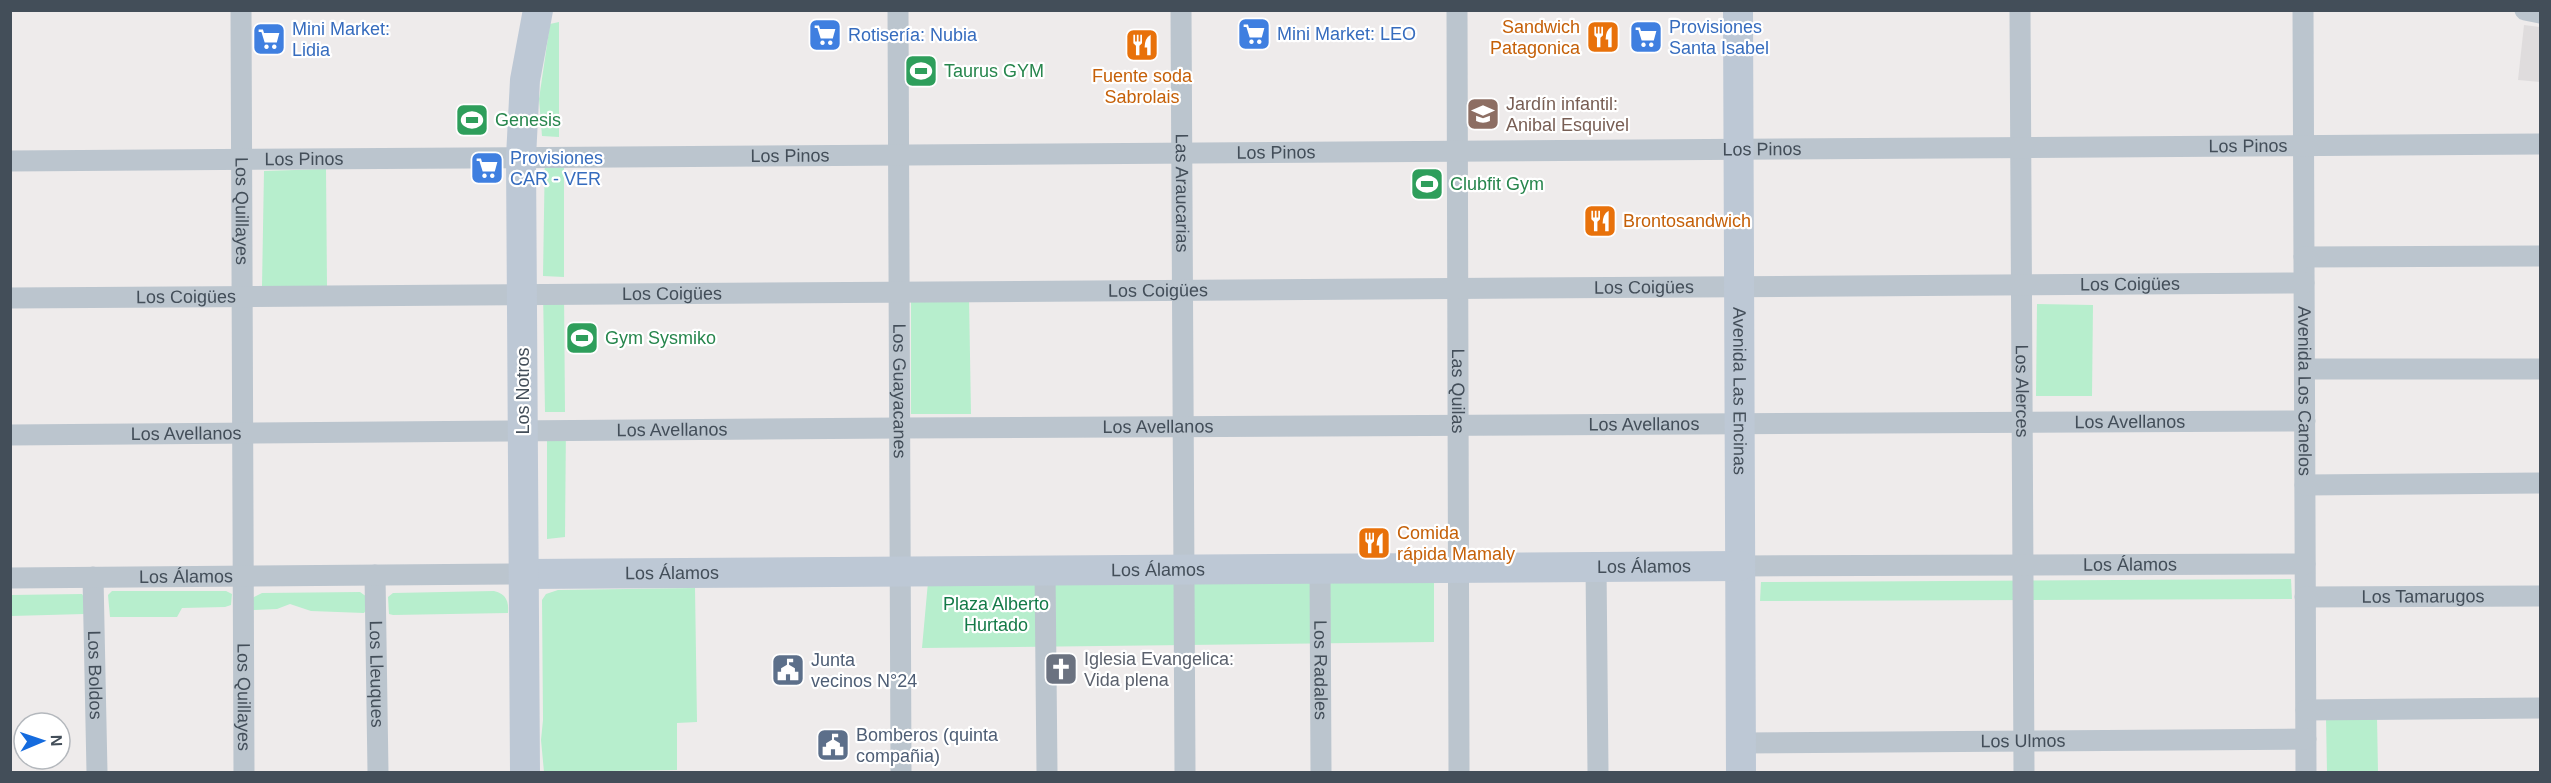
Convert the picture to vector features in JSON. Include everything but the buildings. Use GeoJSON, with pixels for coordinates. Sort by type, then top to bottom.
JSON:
{"type":"FeatureCollection","features":[{"type":"Feature","properties":{"kind":"street","name":"Los Quillayes"},"geometry":{"type":"LineString","coordinates":[[241,10],[244,772]]}},
{"type":"Feature","properties":{"kind":"street","name":"Los Notros"},"geometry":{"type":"LineString","coordinates":[[525,772],[521,157],[525,80],[538,10]]}},
{"type":"Feature","properties":{"kind":"street","name":"Los Guayacanes"},"geometry":{"type":"LineString","coordinates":[[898,10],[901,772]]}},
{"type":"Feature","properties":{"kind":"street","name":"Las Araucarias"},"geometry":{"type":"LineString","coordinates":[[1181,10],[1185,772]]}},
{"type":"Feature","properties":{"kind":"street","name":"Las Quilas"},"geometry":{"type":"LineString","coordinates":[[1457,10],[1459,772]]}},
{"type":"Feature","properties":{"kind":"street","name":"Avenida Las Encinas"},"geometry":{"type":"LineString","coordinates":[[1738,10],[1741,772]]}},
{"type":"Feature","properties":{"kind":"street","name":"Los Alerces"},"geometry":{"type":"LineString","coordinates":[[2020,10],[2024,772]]}},
{"type":"Feature","properties":{"kind":"street","name":"Avenida Los Canelos"},"geometry":{"type":"LineString","coordinates":[[2303,10],[2306,772]]}},
{"type":"Feature","properties":{"kind":"street"},"geometry":{"type":"LineString","coordinates":[[2525,10],[2541,13]]}},
{"type":"Feature","properties":{"kind":"street","name":"Los Pinos"},"geometry":{"type":"LineString","coordinates":[[10,161],[2541,144]]}},
{"type":"Feature","properties":{"kind":"street"},"geometry":{"type":"LineString","coordinates":[[2304,257],[2541,256]]}},
{"type":"Feature","properties":{"kind":"street","name":"Los Coigües"},"geometry":{"type":"LineString","coordinates":[[10,298],[2304,283]]}},
{"type":"Feature","properties":{"kind":"street"},"geometry":{"type":"LineString","coordinates":[[2305,369],[2541,369]]}},
{"type":"Feature","properties":{"kind":"street","name":"Los Avellanos"},"geometry":{"type":"LineString","coordinates":[[10,435],[1183,426],[2305,421]]}},
{"type":"Feature","properties":{"kind":"street"},"geometry":{"type":"LineString","coordinates":[[2305,485],[2541,483]]}},
{"type":"Feature","properties":{"kind":"street","name":"Los Álamos"},"geometry":{"type":"LineString","coordinates":[[10,578],[1596,566],[2305,564]]}},
{"type":"Feature","properties":{"kind":"street"},"geometry":{"type":"LineString","coordinates":[[1596,566],[1598,772]]}},
{"type":"Feature","properties":{"kind":"street","name":"Los Radales"},"geometry":{"type":"LineString","coordinates":[[1320,568],[1321,772]]}},
{"type":"Feature","properties":{"kind":"street"},"geometry":{"type":"LineString","coordinates":[[1045,570],[1047,772]]}},
{"type":"Feature","properties":{"kind":"street","name":"Los Lleuques"},"geometry":{"type":"LineString","coordinates":[[375,575],[378,772]]}},
{"type":"Feature","properties":{"kind":"street","name":"Los Boldos"},"geometry":{"type":"LineString","coordinates":[[93,577],[97,772]]}},
{"type":"Feature","properties":{"kind":"street","name":"Los Tamarugos"},"geometry":{"type":"LineString","coordinates":[[2306,597],[2541,596]]}},
{"type":"Feature","properties":{"kind":"street"},"geometry":{"type":"LineString","coordinates":[[2306,710],[2541,708]]}},
{"type":"Feature","properties":{"kind":"street","name":"Los Ulmos"},"geometry":{"type":"LineString","coordinates":[[1741,743],[2306,739]]}},
{"type":"Feature","properties":{"kind":"shaded area"},"geometry":{"type":"Polygon","coordinates":[[[2524,25],[2540,27],[2540,82],[2518,80],[2524,25]]]}},
{"type":"Feature","properties":{"kind":"green space"},"geometry":{"type":"Polygon","coordinates":[[[559,22],[559,137],[542,136],[539,99],[550,24],[559,22]]]}},
{"type":"Feature","properties":{"kind":"green space"},"geometry":{"type":"Polygon","coordinates":[[[564,150],[564,277],[543,276],[545,151],[564,150]]]}},
{"type":"Feature","properties":{"kind":"green space"},"geometry":{"type":"Polygon","coordinates":[[[326,169],[327,287],[262,286],[264,171],[326,169]]]}},
{"type":"Feature","properties":{"kind":"green space"},"geometry":{"type":"Polygon","coordinates":[[[543,290],[564,290],[565,412],[545,412],[543,290]]]}},
{"type":"Feature","properties":{"kind":"green space"},"geometry":{"type":"Polygon","coordinates":[[[969,297],[971,414],[911,414],[911,301],[969,297]]]}},
{"type":"Feature","properties":{"kind":"green space"},"geometry":{"type":"Polygon","coordinates":[[[2037,304],[2093,305],[2092,396],[2036,396],[2037,304]]]}},
{"type":"Feature","properties":{"kind":"green space"},"geometry":{"type":"Polygon","coordinates":[[[566,421],[565,537],[547,539],[547,422],[566,421]]]}},
{"type":"Feature","properties":{"kind":"green space","name":"Plaza Alberto Hurtado"},"geometry":{"type":"Polygon","coordinates":[[[1434,577],[1434,642],[922,648],[928,582],[1434,577]]]}},
{"type":"Feature","properties":{"kind":"green space"},"geometry":{"type":"Polygon","coordinates":[[[2291,579],[2292,599],[1760,601],[1761,582],[2291,579]]]}},
{"type":"Feature","properties":{"kind":"green space"},"geometry":{"type":"Polygon","coordinates":[[[695,588],[697,722],[677,723],[677,770],[544,772],[541,740],[543,720],[542,600],[546,594],[558,590],[695,588]]]}},
{"type":"Feature","properties":{"kind":"green space"},"geometry":{"type":"Polygon","coordinates":[[[112,591],[226,591],[232,594],[231,605],[182,608],[177,617],[110,617],[108,595],[112,591]]]}},
{"type":"Feature","properties":{"kind":"green space"},"geometry":{"type":"Polygon","coordinates":[[[494,591],[506,599],[508,613],[389,614],[388,597],[393,593],[494,591]]]}},
{"type":"Feature","properties":{"kind":"green space"},"geometry":{"type":"Polygon","coordinates":[[[360,592],[367,597],[367,609],[364,613],[311,611],[290,604],[277,609],[253,610],[252,598],[262,593],[360,592]]]}},
{"type":"Feature","properties":{"kind":"green space"},"geometry":{"type":"Polygon","coordinates":[[[82,594],[85,599],[84,614],[11,616],[10,595],[82,594]]]}},
{"type":"Feature","properties":{"kind":"green space"},"geometry":{"type":"Polygon","coordinates":[[[2377,717],[2378,772],[2327,772],[2326,718],[2377,717]]]}},
{"type":"Feature","properties":{"kind":"place","name":"Mini Market: LEO"},"geometry":{"type":"Point","coordinates":[1254,34]}},
{"type":"Feature","properties":{"kind":"place","name":"Rotisería: Nubia"},"geometry":{"type":"Point","coordinates":[825,35]}},
{"type":"Feature","properties":{"kind":"place","name":"Sandwich Patagonica"},"geometry":{"type":"Point","coordinates":[1603,37]}},
{"type":"Feature","properties":{"kind":"place","name":"Provisiones Santa Isabel"},"geometry":{"type":"Point","coordinates":[1646,37]}},
{"type":"Feature","properties":{"kind":"place","name":"Mini Market: Lidia"},"geometry":{"type":"Point","coordinates":[269,39]}},
{"type":"Feature","properties":{"kind":"place","name":"Fuente soda Sabrolais"},"geometry":{"type":"Point","coordinates":[1142,45]}},
{"type":"Feature","properties":{"kind":"place","name":"Taurus GYM"},"geometry":{"type":"Point","coordinates":[921,71]}},
{"type":"Feature","properties":{"kind":"place","name":"Jardín infantil: Anibal Esquivel"},"geometry":{"type":"Point","coordinates":[1483,114]}},
{"type":"Feature","properties":{"kind":"place","name":"Genesis"},"geometry":{"type":"Point","coordinates":[472,120]}},
{"type":"Feature","properties":{"kind":"place","name":"Provisiones CAR - VER"},"geometry":{"type":"Point","coordinates":[487,168]}},
{"type":"Feature","properties":{"kind":"place","name":"Clubfit Gym"},"geometry":{"type":"Point","coordinates":[1427,184]}},
{"type":"Feature","properties":{"kind":"place","name":"Brontosandwich"},"geometry":{"type":"Point","coordinates":[1600,221]}},
{"type":"Feature","properties":{"kind":"place","name":"Gym Sysmiko"},"geometry":{"type":"Point","coordinates":[582,338]}},
{"type":"Feature","properties":{"kind":"place","name":"Comida rápida Mamaly"},"geometry":{"type":"Point","coordinates":[1374,543]}},
{"type":"Feature","properties":{"kind":"place","name":"Iglesia Evangelica: Vida plena"},"geometry":{"type":"Point","coordinates":[1061,669]}},
{"type":"Feature","properties":{"kind":"place","name":"Junta vecinos N°24"},"geometry":{"type":"Point","coordinates":[788,670]}},
{"type":"Feature","properties":{"kind":"place","name":"Bomberos (quinta compañia)"},"geometry":{"type":"Point","coordinates":[833,745]}}]}
